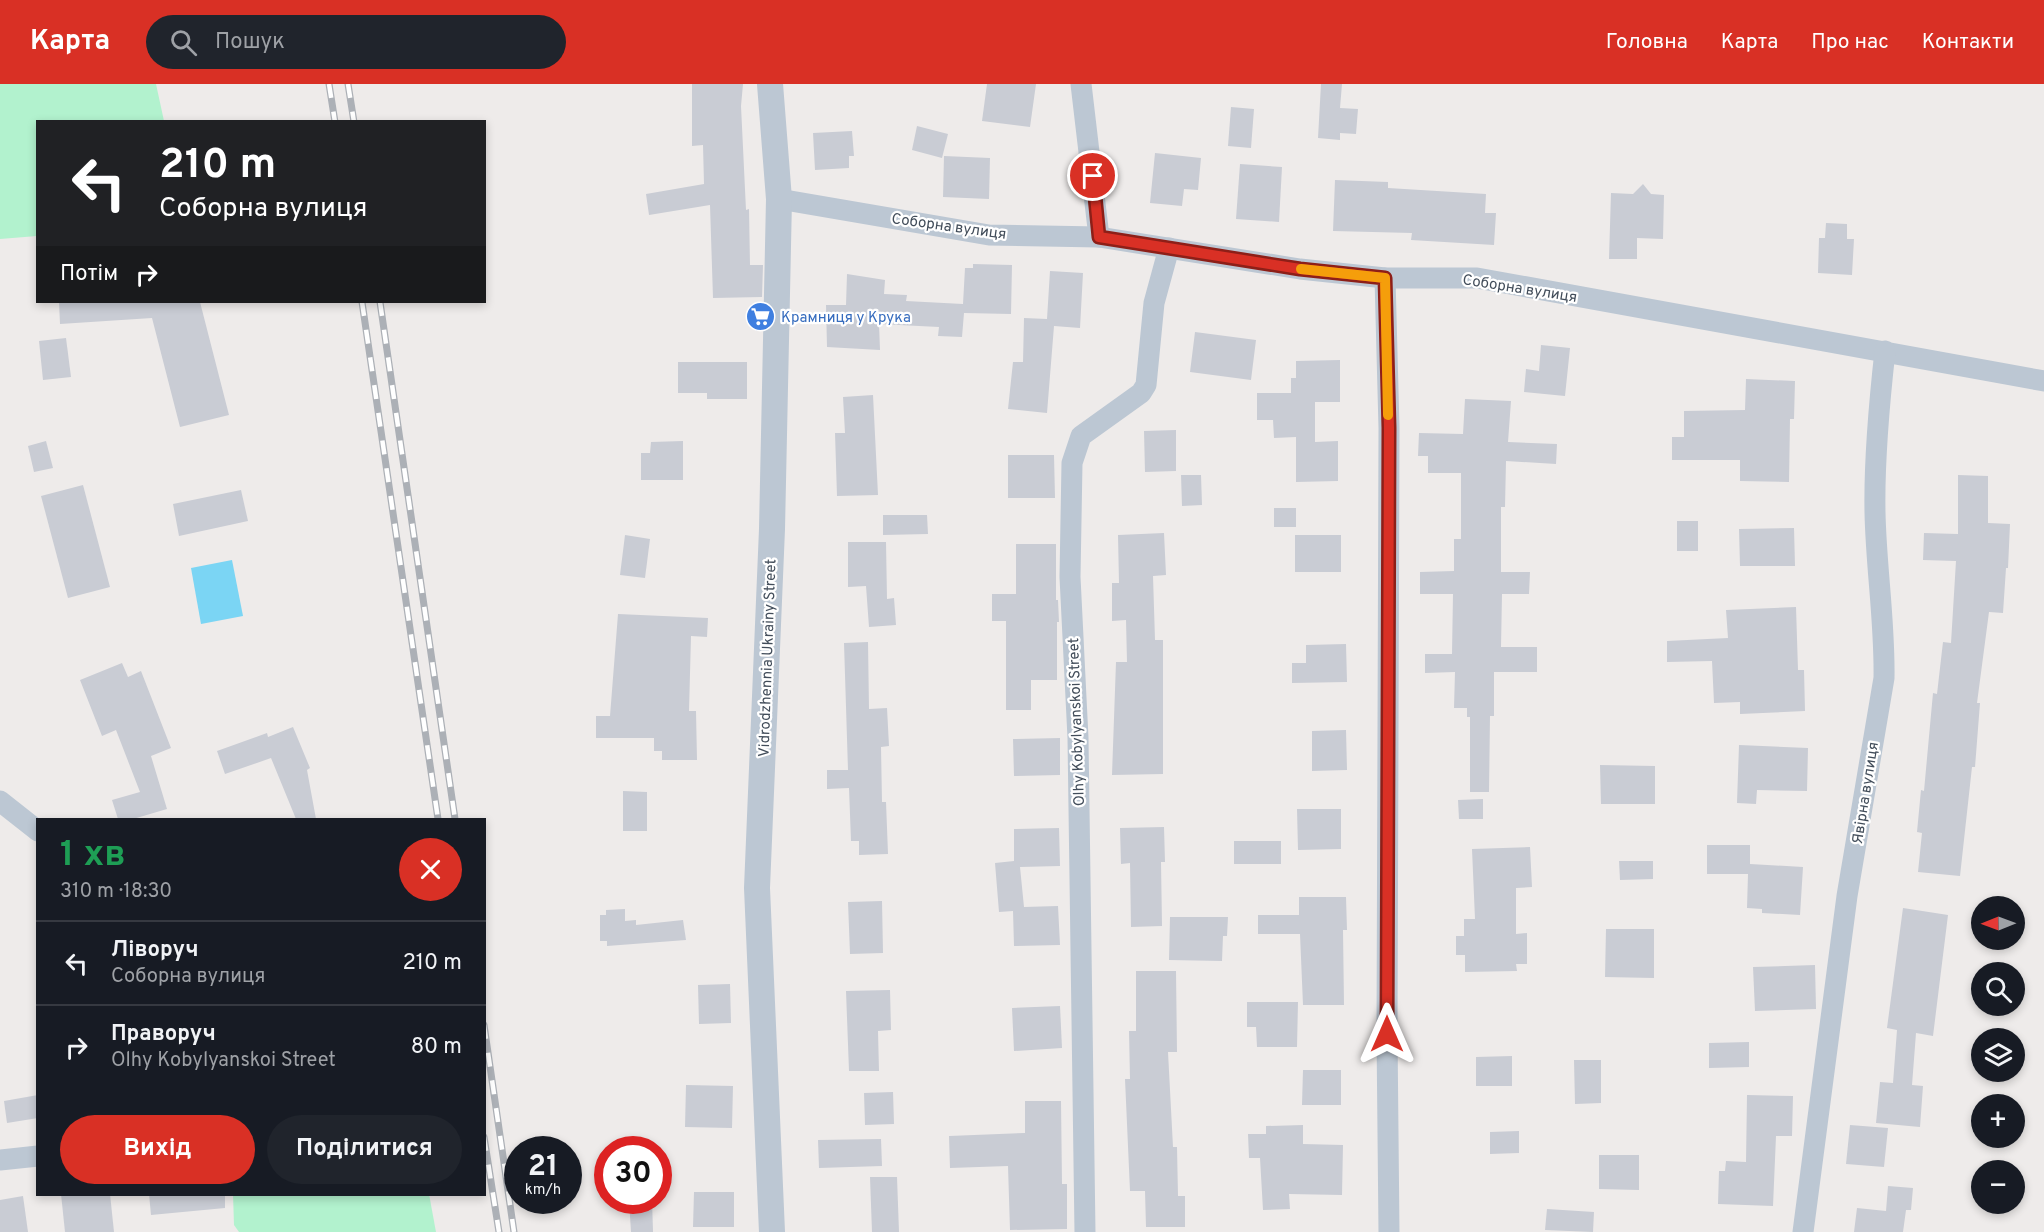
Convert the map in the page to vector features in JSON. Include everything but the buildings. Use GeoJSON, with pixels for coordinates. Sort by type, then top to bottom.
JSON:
{"type":"FeatureCollection","features":[{"type":"Feature","properties":{"kind":"street","name":"Vidrodzhennia Ukrainy Street"},"geometry":{"type":"LineString","coordinates":[[770,84],[779,199],[772,529],[757,888],[772,1232]]}},
{"type":"Feature","properties":{"kind":"street"},"geometry":{"type":"LineString","coordinates":[[1081,84],[1099,237]]}},
{"type":"Feature","properties":{"kind":"street","name":"Соборна вулиця"},"geometry":{"type":"LineString","coordinates":[[779,199],[988,235],[1099,237],[1300,269],[1385,278],[1477,278],[2044,381]]}},
{"type":"Feature","properties":{"kind":"street","name":"Olhy Kobylyanskoi Street"},"geometry":{"type":"LineString","coordinates":[[1085,1232],[1078,738],[1070,577],[1072,463],[1081,436],[1141,393],[1146,385],[1154,303],[1169,248]]}},
{"type":"Feature","properties":{"kind":"street"},"geometry":{"type":"LineString","coordinates":[[1385,278],[1389,428],[1387,1034],[1389,1232]]}},
{"type":"Feature","properties":{"kind":"street","name":"Явірна вулиця"},"geometry":{"type":"LineString","coordinates":[[1803,1232],[1847,896],[1884,678],[1875,513],[1875,443],[1885,351]]}},
{"type":"Feature","properties":{"kind":"street"},"geometry":{"type":"LineString","coordinates":[[0,801],[36,829]]}},
{"type":"Feature","properties":{"kind":"street"},"geometry":{"type":"LineString","coordinates":[[0,1160],[36,1156]]}},
{"type":"Feature","properties":{"kind":"green space"},"geometry":{"type":"Polygon","coordinates":[[[0,84],[156,84],[164,120],[36,120],[36,236],[0,239],[0,84]]]}},
{"type":"Feature","properties":{"kind":"green space"},"geometry":{"type":"Polygon","coordinates":[[[233,1196],[429,1196],[436,1232],[239,1232],[234,1225],[233,1196]]]}},
{"type":"Feature","properties":{"kind":"water"},"geometry":{"type":"Polygon","coordinates":[[[232,560],[243,616],[201,624],[191,568],[232,560]]]}},
{"type":"Feature","properties":{"kind":"railway"},"geometry":{"type":"LineString","coordinates":[[329,84],[335,120]]}},
{"type":"Feature","properties":{"kind":"railway"},"geometry":{"type":"LineString","coordinates":[[348,84],[354,120]]}},
{"type":"Feature","properties":{"kind":"railway"},"geometry":{"type":"LineString","coordinates":[[362,303],[438,818]]}},
{"type":"Feature","properties":{"kind":"railway"},"geometry":{"type":"LineString","coordinates":[[380,303],[455,818]]}},
{"type":"Feature","properties":{"kind":"railway"},"geometry":{"type":"LineString","coordinates":[[486,1039],[514,1232]]}},
{"type":"Feature","properties":{"kind":"railway"},"geometry":{"type":"LineString","coordinates":[[486,1150],[499,1232]]}},
{"type":"Feature","properties":{"kind":"slow traffic"},"geometry":{"type":"LineString","coordinates":[[1301,269],[1385,278],[1388,415]]}},
{"type":"Feature","properties":{"kind":"place","name":"Крамниця у Крука"},"geometry":{"type":"Point","coordinates":[760,317]}},
{"type":"Feature","properties":{"kind":"route"},"geometry":{"type":"LineString","coordinates":[[1093,176],[1099,237],[1300,269],[1385,278],[1389,428],[1387,1034]]}}]}
